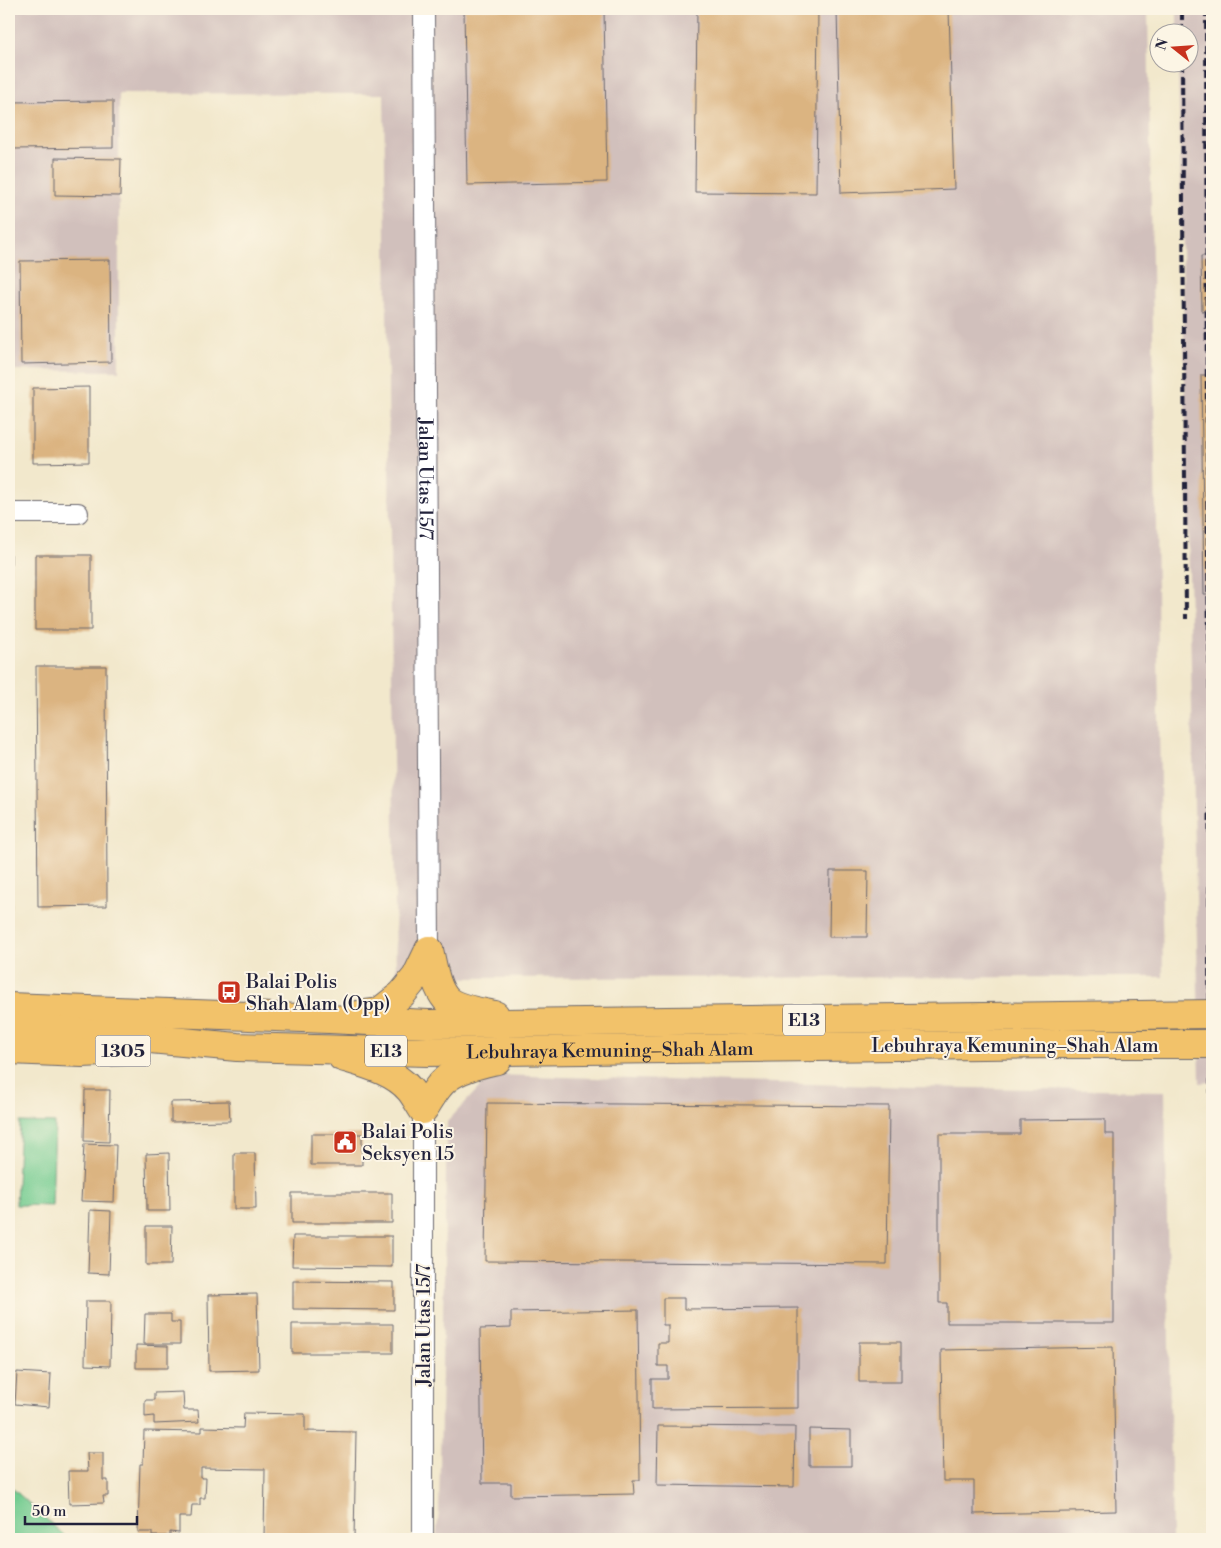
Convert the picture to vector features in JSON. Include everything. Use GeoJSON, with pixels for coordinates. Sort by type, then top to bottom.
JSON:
{"type":"FeatureCollection","features":[{"type":"Feature","properties":{"kind":"highway"},"geometry":{"type":"LineString","coordinates":[[329,1019],[379,1012],[402,994],[416,977],[429,950]]}},
{"type":"Feature","properties":{"kind":"highway"},"geometry":{"type":"LineString","coordinates":[[429,950],[436,980],[447,999],[468,1010],[545,1024]]}},
{"type":"Feature","properties":{"kind":"highway"},"geometry":{"type":"LineString","coordinates":[[9,990],[60,993],[222,1015]]}},
{"type":"Feature","properties":{"kind":"highway","name":"Lebuhraya Kemuning–Shah Alam"},"geometry":{"type":"LineString","coordinates":[[9,1007],[428,1024],[1212,1014]]}},
{"type":"Feature","properties":{"kind":"highway","name":"Lebuhraya Kemuning–Shah Alam"},"geometry":{"type":"LineString","coordinates":[[9,1026],[237,1047],[427,1052],[1059,1044],[1212,1044]]}},
{"type":"Feature","properties":{"kind":"highway","name":"1305"},"geometry":{"type":"LineString","coordinates":[[9,1050],[82,1053],[237,1047]]}},
{"type":"Feature","properties":{"kind":"highway"},"geometry":{"type":"LineString","coordinates":[[313,1049],[360,1062],[393,1076],[409,1089],[423,1110],[446,1078],[472,1066],[535,1050]]}},
{"type":"Feature","properties":{"kind":"street","name":"Jalan Utas 15/7"},"geometry":{"type":"LineString","coordinates":[[424,9],[429,950]]}},
{"type":"Feature","properties":{"kind":"street"},"geometry":{"type":"LineString","coordinates":[[9,513],[78,513]]}},
{"type":"Feature","properties":{"kind":"street","name":"Jalan Utas 15/7"},"geometry":{"type":"LineString","coordinates":[[423,1110],[423,1539]]}},
{"type":"Feature","properties":{"kind":"shaded area"},"geometry":{"type":"Polygon","coordinates":[[[9,9],[1148,9],[1163,977],[396,978],[384,94],[119,93],[119,371],[9,370],[9,9]]]}},
{"type":"Feature","properties":{"kind":"shaded area"},"geometry":{"type":"Polygon","coordinates":[[[1177,9],[1212,9],[1212,1082],[1200,1083],[1178,72],[1198,72],[1198,22],[1177,22],[1177,9]]]}},
{"type":"Feature","properties":{"kind":"shaded area"},"geometry":{"type":"Polygon","coordinates":[[[491,1075],[913,1087],[1165,1091],[1172,1539],[436,1539],[439,1512],[447,1122],[491,1075]]]}},
{"type":"Feature","properties":{"kind":"green space"},"geometry":{"type":"Polygon","coordinates":[[[20,1122],[55,1123],[52,1206],[16,1205],[20,1122]]]}},
{"type":"Feature","properties":{"kind":"green space"},"geometry":{"type":"Polygon","coordinates":[[[9,1485],[68,1539],[9,1539],[9,1485]]]}},
{"type":"Feature","properties":{"kind":"building"},"geometry":{"type":"Polygon","coordinates":[[[464,9],[604,9],[607,182],[467,185],[464,9]]]}},
{"type":"Feature","properties":{"kind":"building"},"geometry":{"type":"Polygon","coordinates":[[[697,9],[818,9],[816,193],[695,192],[697,9]]]}},
{"type":"Feature","properties":{"kind":"building"},"geometry":{"type":"Polygon","coordinates":[[[837,9],[949,9],[954,189],[841,193],[837,9]]]}},
{"type":"Feature","properties":{"kind":"building"},"geometry":{"type":"Polygon","coordinates":[[[113,101],[113,148],[9,149],[9,102],[113,101]]]}},
{"type":"Feature","properties":{"kind":"building"},"geometry":{"type":"Polygon","coordinates":[[[55,158],[121,159],[120,196],[55,195],[55,158]]]}},
{"type":"Feature","properties":{"kind":"building"},"geometry":{"type":"Polygon","coordinates":[[[1201,256],[1212,256],[1212,311],[1202,311],[1201,256]]]}},
{"type":"Feature","properties":{"kind":"building"},"geometry":{"type":"Polygon","coordinates":[[[110,260],[111,362],[21,364],[20,261],[110,260]]]}},
{"type":"Feature","properties":{"kind":"building"},"geometry":{"type":"Polygon","coordinates":[[[1201,375],[1212,375],[1212,595],[1204,595],[1201,375]]]}},
{"type":"Feature","properties":{"kind":"building"},"geometry":{"type":"Polygon","coordinates":[[[89,387],[89,462],[33,463],[33,388],[89,387]]]}},
{"type":"Feature","properties":{"kind":"building"},"geometry":{"type":"Polygon","coordinates":[[[9,554],[11,554],[11,630],[9,630],[9,554]]]}},
{"type":"Feature","properties":{"kind":"building"},"geometry":{"type":"Polygon","coordinates":[[[35,555],[91,555],[91,630],[35,630],[35,555]]]}},
{"type":"Feature","properties":{"kind":"building"},"geometry":{"type":"Polygon","coordinates":[[[36,666],[106,666],[107,906],[38,907],[36,666]]]}},
{"type":"Feature","properties":{"kind":"building"},"geometry":{"type":"Polygon","coordinates":[[[10,705],[12,908],[9,908],[10,705]]]}},
{"type":"Feature","properties":{"kind":"building"},"geometry":{"type":"Polygon","coordinates":[[[830,871],[868,871],[867,937],[829,937],[830,871]]]}},
{"type":"Feature","properties":{"kind":"building"},"geometry":{"type":"Polygon","coordinates":[[[85,1090],[110,1090],[109,1142],[84,1141],[85,1090]]]}},
{"type":"Feature","properties":{"kind":"building"},"geometry":{"type":"Polygon","coordinates":[[[229,1101],[230,1121],[171,1122],[171,1102],[229,1101]]]}},
{"type":"Feature","properties":{"kind":"building"},"geometry":{"type":"Polygon","coordinates":[[[487,1103],[889,1106],[887,1264],[485,1261],[487,1103]]]}},
{"type":"Feature","properties":{"kind":"building"},"geometry":{"type":"Polygon","coordinates":[[[1105,1119],[1105,1134],[1114,1134],[1114,1323],[947,1323],[947,1303],[939,1303],[939,1134],[1020,1134],[1020,1120],[1105,1119]]]}},
{"type":"Feature","properties":{"kind":"building"},"geometry":{"type":"Polygon","coordinates":[[[311,1134],[362,1134],[362,1165],[311,1165],[311,1134]]]}},
{"type":"Feature","properties":{"kind":"building"},"geometry":{"type":"Polygon","coordinates":[[[84,1144],[116,1145],[114,1202],[81,1201],[84,1144]]]}},
{"type":"Feature","properties":{"kind":"building"},"geometry":{"type":"Polygon","coordinates":[[[169,1153],[170,1211],[147,1211],[146,1154],[169,1153]]]}},
{"type":"Feature","properties":{"kind":"building"},"geometry":{"type":"Polygon","coordinates":[[[234,1153],[255,1153],[256,1209],[234,1209],[234,1153]]]}},
{"type":"Feature","properties":{"kind":"building"},"geometry":{"type":"Polygon","coordinates":[[[292,1193],[392,1193],[392,1223],[292,1223],[292,1193]]]}},
{"type":"Feature","properties":{"kind":"building"},"geometry":{"type":"Polygon","coordinates":[[[90,1210],[111,1211],[109,1274],[88,1273],[90,1210]]]}},
{"type":"Feature","properties":{"kind":"building"},"geometry":{"type":"Polygon","coordinates":[[[146,1226],[172,1226],[171,1265],[146,1265],[146,1226]]]}},
{"type":"Feature","properties":{"kind":"building"},"geometry":{"type":"Polygon","coordinates":[[[293,1236],[392,1236],[392,1267],[292,1266],[293,1236]]]}},
{"type":"Feature","properties":{"kind":"building"},"geometry":{"type":"Polygon","coordinates":[[[293,1281],[394,1282],[394,1310],[293,1309],[293,1281]]]}},
{"type":"Feature","properties":{"kind":"building"},"geometry":{"type":"Polygon","coordinates":[[[257,1294],[259,1370],[209,1371],[208,1295],[257,1294]]]}},
{"type":"Feature","properties":{"kind":"building"},"geometry":{"type":"Polygon","coordinates":[[[663,1298],[684,1298],[684,1309],[798,1308],[798,1408],[652,1409],[652,1379],[668,1379],[668,1366],[658,1366],[658,1343],[668,1343],[668,1325],[663,1325],[663,1298]]]}},
{"type":"Feature","properties":{"kind":"building"},"geometry":{"type":"Polygon","coordinates":[[[86,1301],[111,1301],[110,1366],[85,1365],[86,1301]]]}},
{"type":"Feature","properties":{"kind":"building"},"geometry":{"type":"Polygon","coordinates":[[[638,1310],[640,1480],[633,1480],[634,1494],[511,1496],[511,1483],[482,1483],[480,1329],[511,1328],[511,1312],[638,1310]]]}},
{"type":"Feature","properties":{"kind":"building"},"geometry":{"type":"Polygon","coordinates":[[[145,1314],[171,1314],[171,1322],[180,1322],[180,1344],[144,1344],[145,1314]]]}},
{"type":"Feature","properties":{"kind":"building"},"geometry":{"type":"Polygon","coordinates":[[[292,1324],[393,1324],[393,1353],[292,1353],[292,1324]]]}},
{"type":"Feature","properties":{"kind":"building"},"geometry":{"type":"Polygon","coordinates":[[[859,1342],[901,1342],[901,1382],[859,1382],[859,1342]]]}},
{"type":"Feature","properties":{"kind":"building"},"geometry":{"type":"Polygon","coordinates":[[[136,1345],[168,1346],[168,1368],[136,1368],[136,1345]]]}},
{"type":"Feature","properties":{"kind":"building"},"geometry":{"type":"Polygon","coordinates":[[[1113,1347],[1116,1511],[974,1514],[974,1481],[943,1481],[941,1350],[1113,1347]]]}},
{"type":"Feature","properties":{"kind":"building"},"geometry":{"type":"Polygon","coordinates":[[[9,1363],[13,1363],[10,1406],[9,1406],[9,1363]]]}},
{"type":"Feature","properties":{"kind":"building"},"geometry":{"type":"Polygon","coordinates":[[[17,1372],[51,1374],[49,1407],[15,1404],[17,1372]]]}},
{"type":"Feature","properties":{"kind":"building"},"geometry":{"type":"Polygon","coordinates":[[[183,1392],[184,1410],[198,1410],[199,1422],[154,1424],[154,1416],[145,1417],[145,1400],[154,1400],[154,1393],[183,1392]]]}},
{"type":"Feature","properties":{"kind":"building"},"geometry":{"type":"Polygon","coordinates":[[[244,1413],[305,1414],[305,1431],[356,1432],[354,1539],[264,1539],[265,1469],[201,1468],[201,1478],[206,1478],[205,1498],[200,1498],[200,1505],[192,1505],[191,1517],[179,1517],[179,1533],[170,1532],[170,1536],[152,1536],[152,1532],[138,1532],[140,1464],[143,1464],[144,1431],[202,1432],[202,1427],[243,1428],[244,1413]]]}},
{"type":"Feature","properties":{"kind":"building"},"geometry":{"type":"Polygon","coordinates":[[[658,1426],[795,1427],[794,1487],[657,1485],[658,1426]]]}},
{"type":"Feature","properties":{"kind":"building"},"geometry":{"type":"Polygon","coordinates":[[[809,1429],[851,1430],[851,1466],[809,1466],[809,1429]]]}},
{"type":"Feature","properties":{"kind":"building"},"geometry":{"type":"Polygon","coordinates":[[[87,1453],[103,1453],[103,1480],[108,1480],[108,1496],[103,1496],[104,1503],[69,1504],[68,1471],[88,1471],[87,1453]]]}},
{"type":"Feature","properties":{"kind":"railway"},"geometry":{"type":"LineString","coordinates":[[1182,9],[1182,22]]}},
{"type":"Feature","properties":{"kind":"railway"},"geometry":{"type":"LineString","coordinates":[[1206,9],[1207,475],[1210,720],[1209,949],[1212,1224]]}},
{"type":"Feature","properties":{"kind":"railway"},"geometry":{"type":"LineString","coordinates":[[1182,72],[1186,619]]}},
{"type":"Feature","properties":{"kind":"place","name":"Balai Polis Shah Alam (Opp)"},"geometry":{"type":"Point","coordinates":[229,992]}},
{"type":"Feature","properties":{"kind":"place","name":"Balai Polis Seksyen 15"},"geometry":{"type":"Point","coordinates":[345,1142]}}]}
